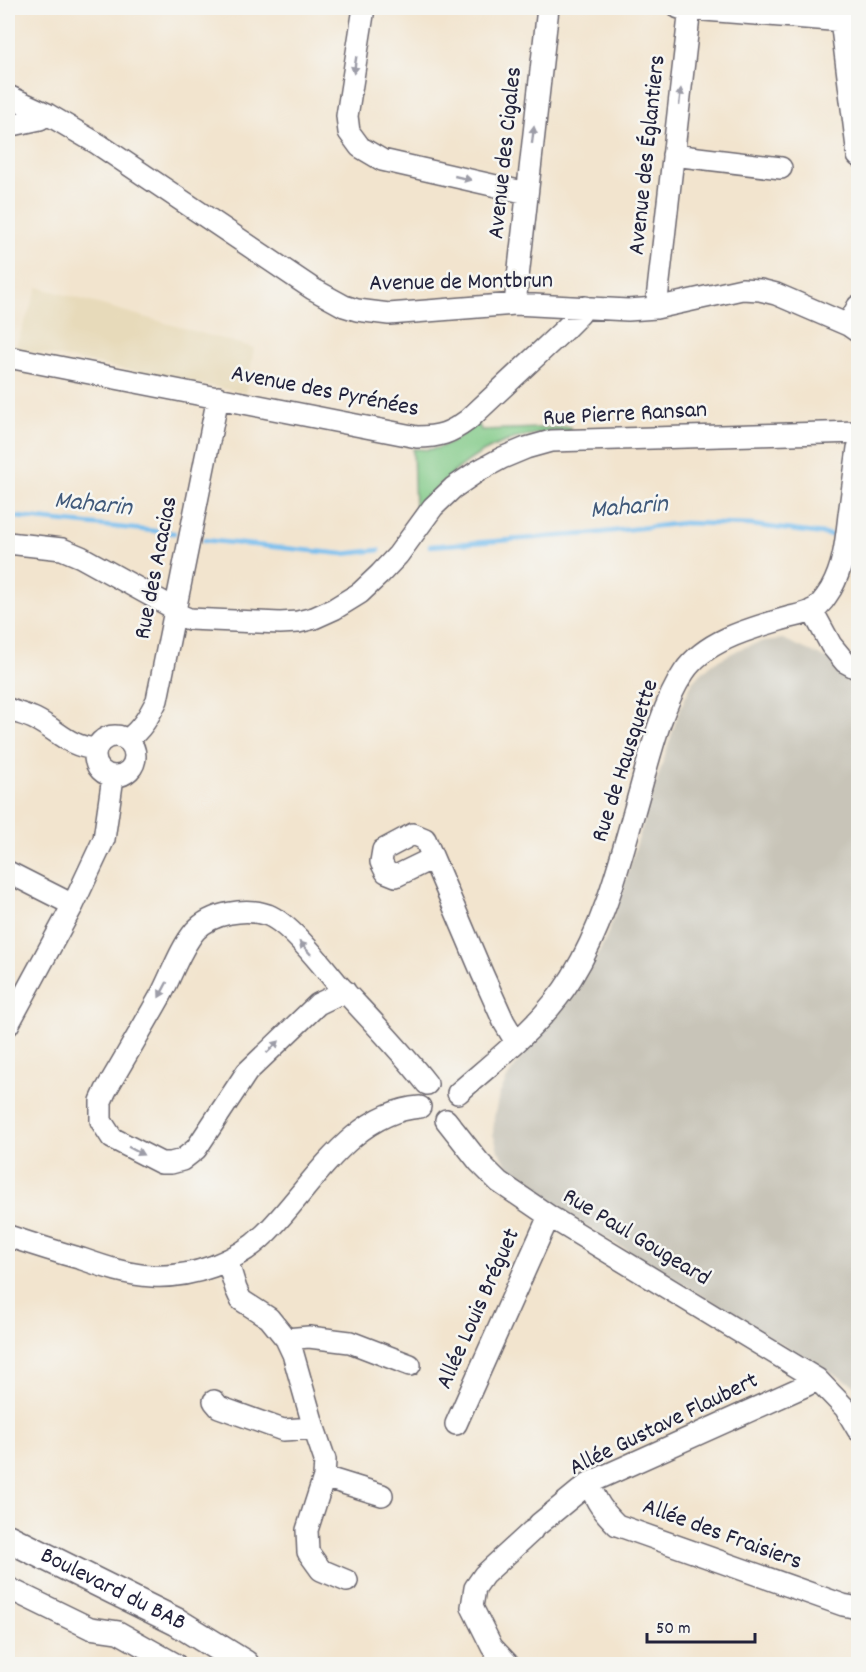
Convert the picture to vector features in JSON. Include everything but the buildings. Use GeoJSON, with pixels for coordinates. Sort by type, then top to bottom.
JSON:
{"type":"FeatureCollection","features":[{"type":"Feature","properties":{"kind":"main road","name":"Boulevard du BAB"},"geometry":{"type":"LineString","coordinates":[[8,1538],[177,1622],[245,1665]]}},
{"type":"Feature","properties":{"kind":"main road"},"geometry":{"type":"LineString","coordinates":[[8,1555],[135,1617],[177,1622]]}},
{"type":"Feature","properties":{"kind":"street"},"geometry":{"type":"LineString","coordinates":[[364,8],[347,116],[348,132],[360,147],[382,160],[527,193]]}},
{"type":"Feature","properties":{"kind":"street","name":"Avenue des Cigales"},"geometry":{"type":"LineString","coordinates":[[515,304],[548,8]]}},
{"type":"Feature","properties":{"kind":"street"},"geometry":{"type":"LineString","coordinates":[[679,8],[849,18]]}},
{"type":"Feature","properties":{"kind":"street","name":"Avenue des Églantiers"},"geometry":{"type":"LineString","coordinates":[[657,308],[690,8]]}},
{"type":"Feature","properties":{"kind":"street"},"geometry":{"type":"LineString","coordinates":[[849,18],[842,28],[858,156]]}},
{"type":"Feature","properties":{"kind":"street","name":"Avenue de Montbrun"},"geometry":{"type":"LineString","coordinates":[[8,96],[47,114],[126,162],[313,289],[344,306],[357,310],[389,314],[515,304],[628,309],[657,308],[742,289],[776,294],[853,329]]}},
{"type":"Feature","properties":{"kind":"street"},"geometry":{"type":"LineString","coordinates":[[8,126],[40,119],[47,114]]}},
{"type":"Feature","properties":{"kind":"street"},"geometry":{"type":"LineString","coordinates":[[674,155],[781,168]]}},
{"type":"Feature","properties":{"kind":"street"},"geometry":{"type":"LineString","coordinates":[[853,329],[858,306]]}},
{"type":"Feature","properties":{"kind":"street","name":"Avenue des Pyrénées"},"geometry":{"type":"LineString","coordinates":[[8,357],[417,437],[435,437],[452,432],[468,420],[564,330],[585,307]]}},
{"type":"Feature","properties":{"kind":"street","name":"Rue des Acacias"},"geometry":{"type":"LineString","coordinates":[[127,740],[137,733],[157,700],[218,397]]}},
{"type":"Feature","properties":{"kind":"street","name":"Rue Pierre Ransan"},"geometry":{"type":"LineString","coordinates":[[8,543],[62,549],[81,557],[189,619],[298,622],[334,609],[360,593],[398,555],[433,507],[453,488],[478,471],[526,448],[551,441],[858,432]]}},
{"type":"Feature","properties":{"kind":"street"},"geometry":{"type":"LineString","coordinates":[[858,448],[844,555],[838,575],[830,590],[822,603],[812,610],[831,645],[845,662],[858,669]]}},
{"type":"Feature","properties":{"kind":"street","name":"Rue de Hausquette"},"geometry":{"type":"LineString","coordinates":[[458,1094],[516,1042],[548,1009],[571,979],[587,950],[604,909],[670,695],[686,669],[706,651],[728,637],[812,610]]}},
{"type":"Feature","properties":{"kind":"street"},"geometry":{"type":"LineString","coordinates":[[8,709],[36,719],[75,744],[96,749]]}},
{"type":"Feature","properties":{"kind":"street"},"geometry":{"type":"LineString","coordinates":[[113,736],[127,740],[135,751],[136,757],[131,770],[126,774],[113,777],[107,775],[95,761],[96,749],[106,738],[113,736]]}},
{"type":"Feature","properties":{"kind":"street"},"geometry":{"type":"LineString","coordinates":[[8,1025],[73,905],[104,839],[113,777]]}},
{"type":"Feature","properties":{"kind":"street"},"geometry":{"type":"LineString","coordinates":[[433,858],[495,1003],[516,1042]]}},
{"type":"Feature","properties":{"kind":"street"},"geometry":{"type":"LineString","coordinates":[[8,872],[73,905]]}},
{"type":"Feature","properties":{"kind":"street"},"geometry":{"type":"LineString","coordinates":[[345,991],[318,1004],[247,1072],[196,1149],[182,1160],[160,1163],[112,1138],[106,1130],[101,1121],[101,1101],[185,947],[204,924],[216,918],[242,912],[256,912],[269,916],[292,933],[345,991],[427,1084]]}},
{"type":"Feature","properties":{"kind":"street"},"geometry":{"type":"LineString","coordinates":[[438,1080],[445,1081],[455,1088],[458,1094],[459,1106],[452,1117],[446,1120],[428,1118],[420,1107],[419,1094],[427,1084],[438,1080]]}},
{"type":"Feature","properties":{"kind":"street"},"geometry":{"type":"LineString","coordinates":[[8,1236],[127,1274],[178,1275],[197,1271],[227,1260],[264,1236],[343,1146],[363,1128],[384,1116],[420,1107]]}},
{"type":"Feature","properties":{"kind":"street","name":"Rue Paul Gougeard"},"geometry":{"type":"LineString","coordinates":[[446,1120],[479,1162],[499,1182],[549,1216],[817,1379],[845,1408],[858,1430]]}},
{"type":"Feature","properties":{"kind":"street","name":"Allée Louis Bréguet"},"geometry":{"type":"LineString","coordinates":[[456,1424],[549,1216]]}},
{"type":"Feature","properties":{"kind":"street"},"geometry":{"type":"LineString","coordinates":[[227,1260],[241,1300],[269,1318],[286,1339],[293,1354],[325,1460],[324,1477],[307,1530],[309,1552],[321,1570],[347,1581]]}},
{"type":"Feature","properties":{"kind":"street"},"geometry":{"type":"LineString","coordinates":[[286,1339],[309,1337],[350,1342],[410,1365]]}},
{"type":"Feature","properties":{"kind":"street","name":"Allée Gustave Flaubert"},"geometry":{"type":"LineString","coordinates":[[508,1665],[492,1647],[472,1607],[475,1588],[484,1575],[589,1484],[817,1379]]}},
{"type":"Feature","properties":{"kind":"street"},"geometry":{"type":"LineString","coordinates":[[214,1401],[219,1407],[283,1431],[314,1428]]}},
{"type":"Feature","properties":{"kind":"street"},"geometry":{"type":"LineString","coordinates":[[324,1477],[382,1495]]}},
{"type":"Feature","properties":{"kind":"street","name":"Allée des Fraisiers"},"geometry":{"type":"LineString","coordinates":[[589,1484],[603,1512],[617,1525],[843,1605],[858,1608]]}},
{"type":"Feature","properties":{"kind":"street"},"geometry":{"type":"LineString","coordinates":[[8,1588],[90,1628],[117,1632],[176,1665]]}},
{"type":"Feature","properties":{"kind":"shaded area"},"geometry":{"type":"Polygon","coordinates":[[[38,287],[254,348],[246,393],[15,348],[38,287]]]}},
{"type":"Feature","properties":{"kind":"shaded area"},"geometry":{"type":"Polygon","coordinates":[[[783,639],[858,673],[858,1387],[811,1362],[527,1190],[511,1172],[498,1150],[493,1134],[499,1095],[508,1077],[591,967],[610,928],[679,711],[693,681],[713,663],[742,648],[764,641],[783,639]]]}},
{"type":"Feature","properties":{"kind":"green space"},"geometry":{"type":"Polygon","coordinates":[[[478,422],[481,430],[570,427],[570,431],[522,437],[483,452],[449,476],[415,510],[413,449],[431,449],[446,445],[478,422]]]}},
{"type":"Feature","properties":{"kind":"waterway","name":"Maharin"},"geometry":{"type":"LineString","coordinates":[[8,516],[174,533]]}},
{"type":"Feature","properties":{"kind":"waterway","name":"Maharin"},"geometry":{"type":"LineString","coordinates":[[430,546],[588,534],[684,523],[752,525],[831,535]]}},
{"type":"Feature","properties":{"kind":"waterway","name":"Maharin"},"geometry":{"type":"LineString","coordinates":[[204,540],[343,554],[379,550]]}}]}
